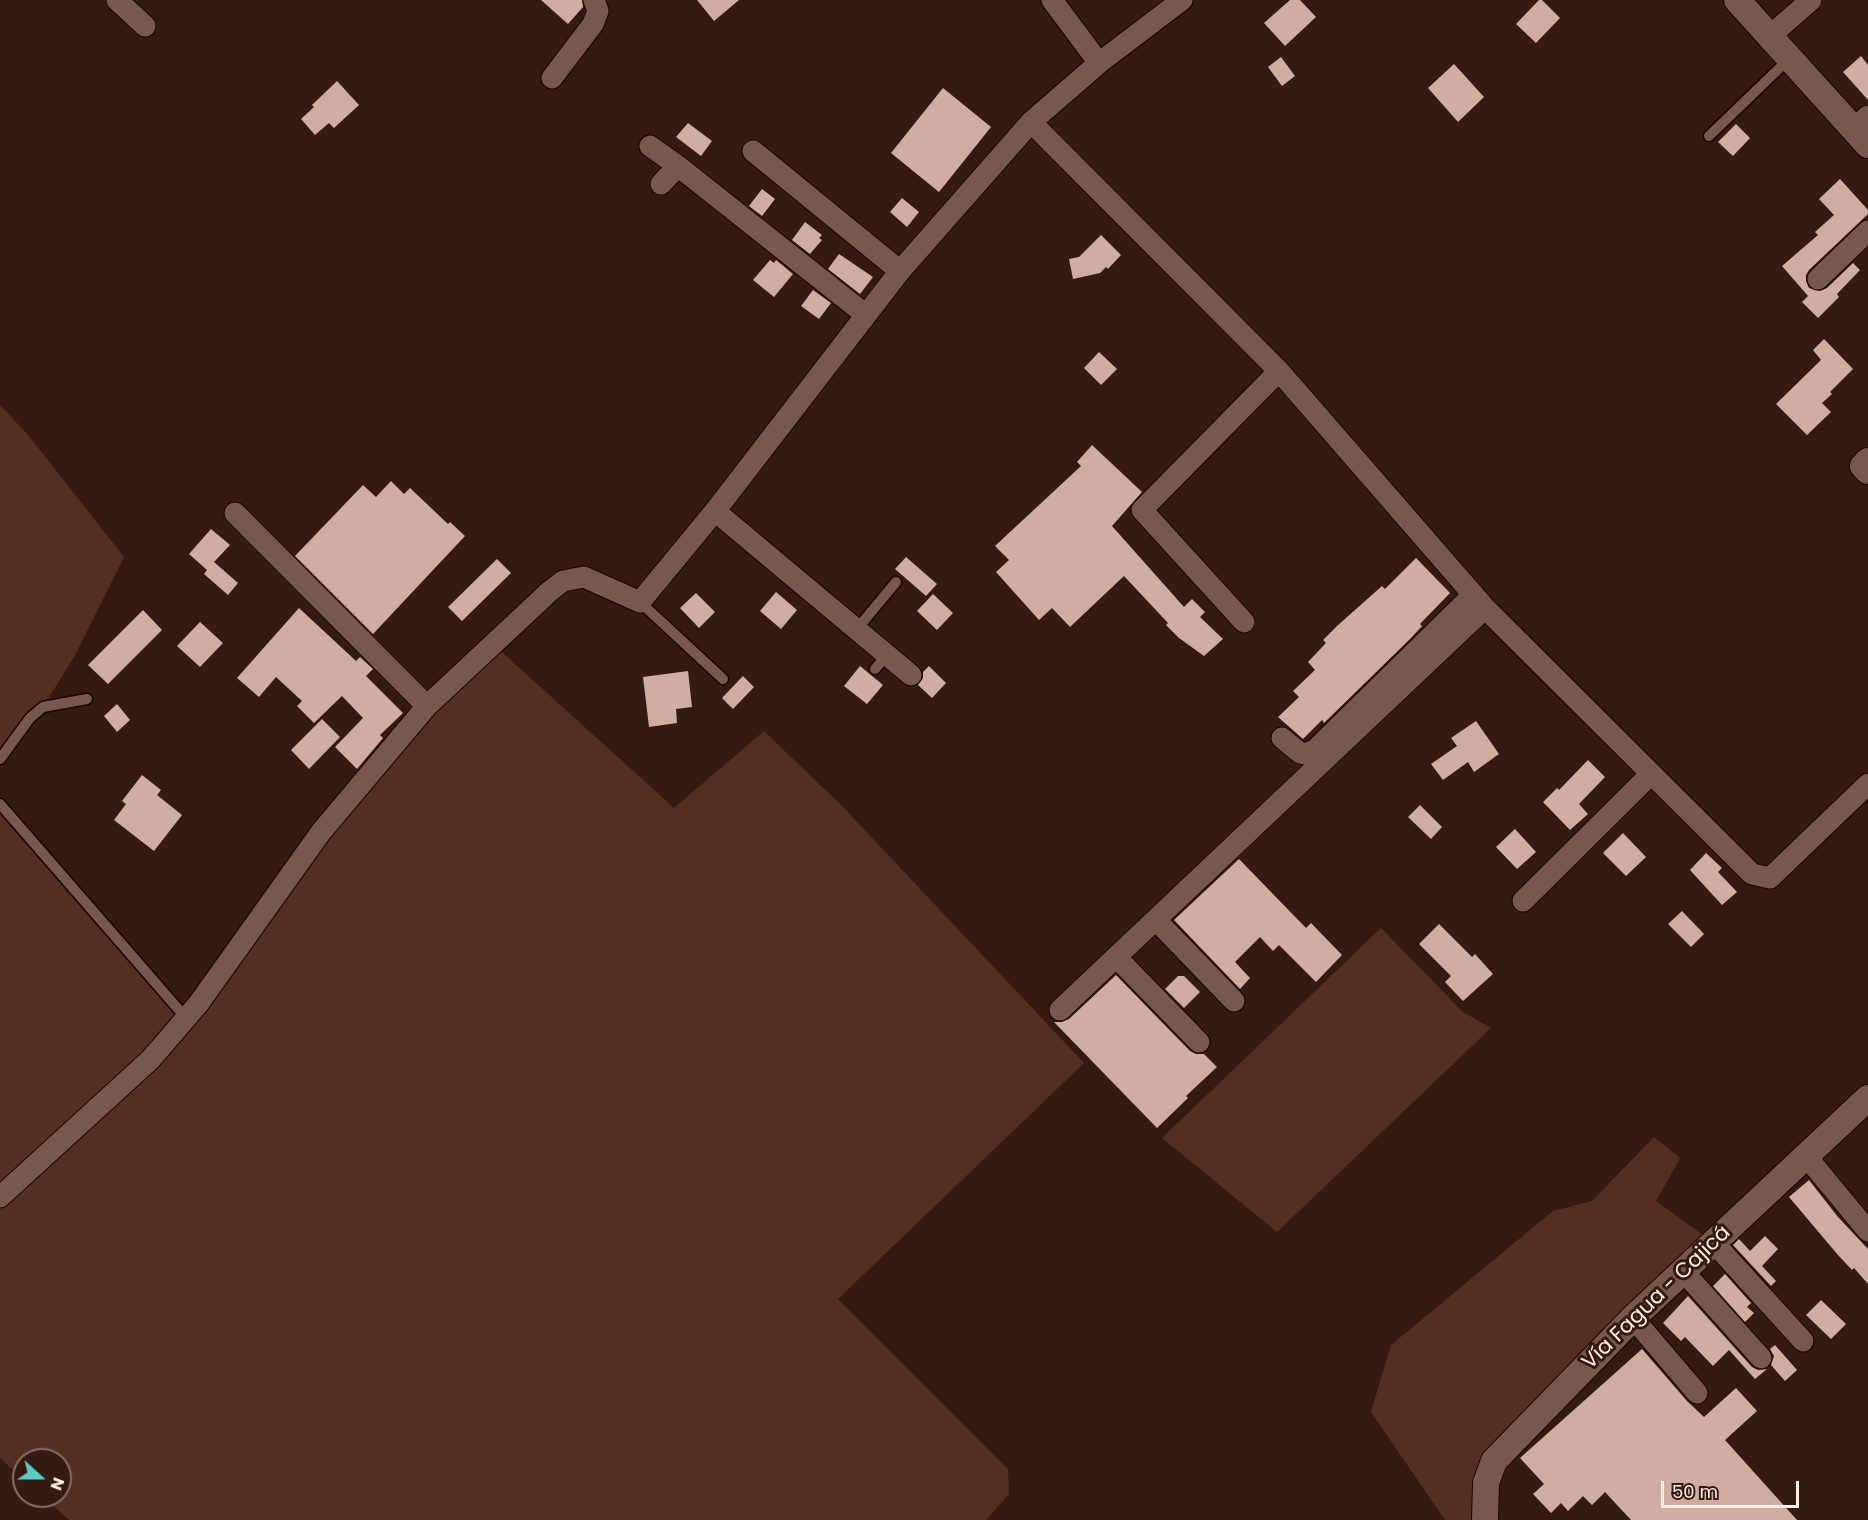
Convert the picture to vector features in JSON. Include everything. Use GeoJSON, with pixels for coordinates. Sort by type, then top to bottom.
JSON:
{"type":"FeatureCollection","features":[{"type":"Feature","properties":{"kind":"street"},"geometry":{"type":"LineString","coordinates":[[117,0],[145,26]]}},
{"type":"Feature","properties":{"kind":"street"},"geometry":{"type":"LineString","coordinates":[[552,78],[593,24],[598,11],[594,0]]}},
{"type":"Feature","properties":{"kind":"street"},"geometry":{"type":"LineString","coordinates":[[1052,0],[1099,63]]}},
{"type":"Feature","properties":{"kind":"street"},"geometry":{"type":"LineString","coordinates":[[0,1197],[151,1059],[200,1003],[321,832],[427,706],[563,581],[584,577],[640,602],[716,511],[900,271],[1031,122],[1099,63],[1182,0]]}},
{"type":"Feature","properties":{"kind":"street"},"geometry":{"type":"LineString","coordinates":[[1737,0],[1790,58],[1863,130]]}},
{"type":"Feature","properties":{"kind":"street"},"geometry":{"type":"LineString","coordinates":[[1770,36],[1811,0]]}},
{"type":"Feature","properties":{"kind":"street"},"geometry":{"type":"LineString","coordinates":[[1031,122],[1279,371],[1479,602],[1752,874],[1770,878],[1868,784]]}},
{"type":"Feature","properties":{"kind":"street"},"geometry":{"type":"LineString","coordinates":[[650,146],[866,315]]}},
{"type":"Feature","properties":{"kind":"street"},"geometry":{"type":"LineString","coordinates":[[753,151],[900,271]]}},
{"type":"Feature","properties":{"kind":"street"},"geometry":{"type":"LineString","coordinates":[[661,184],[678,166]]}},
{"type":"Feature","properties":{"kind":"street"},"geometry":{"type":"LineString","coordinates":[[1818,279],[1868,231]]}},
{"type":"Feature","properties":{"kind":"street"},"geometry":{"type":"LineString","coordinates":[[1244,622],[1142,510],[1279,371]]}},
{"type":"Feature","properties":{"kind":"street"},"geometry":{"type":"LineString","coordinates":[[1868,461],[1863,466],[1868,471]]}},
{"type":"Feature","properties":{"kind":"street"},"geometry":{"type":"LineString","coordinates":[[716,511],[857,629],[881,662],[911,675]]}},
{"type":"Feature","properties":{"kind":"street"},"geometry":{"type":"LineString","coordinates":[[235,513],[427,706]]}},
{"type":"Feature","properties":{"kind":"street"},"geometry":{"type":"LineString","coordinates":[[1282,738],[1300,753],[1305,754],[1315,750],[1479,602]]}},
{"type":"Feature","properties":{"kind":"street"},"geometry":{"type":"LineString","coordinates":[[1060,1010],[1156,920],[1479,602]]}},
{"type":"Feature","properties":{"kind":"street"},"geometry":{"type":"LineString","coordinates":[[1523,901],[1651,774]]}},
{"type":"Feature","properties":{"kind":"street"},"geometry":{"type":"LineString","coordinates":[[1156,920],[1234,1001]]}},
{"type":"Feature","properties":{"kind":"street"},"geometry":{"type":"LineString","coordinates":[[1116,957],[1199,1042]]}},
{"type":"Feature","properties":{"kind":"street","name":"Vía Fagua - Cajicá"},"geometry":{"type":"LineString","coordinates":[[1485,1520],[1486,1483],[1494,1461],[1633,1318],[1868,1098]]}},
{"type":"Feature","properties":{"kind":"street"},"geometry":{"type":"LineString","coordinates":[[1806,1156],[1868,1231]]}},
{"type":"Feature","properties":{"kind":"street"},"geometry":{"type":"LineString","coordinates":[[1714,1243],[1803,1341]]}},
{"type":"Feature","properties":{"kind":"street"},"geometry":{"type":"LineString","coordinates":[[1683,1271],[1761,1358]]}},
{"type":"Feature","properties":{"kind":"street"},"geometry":{"type":"LineString","coordinates":[[1633,1318],[1697,1393]]}},
{"type":"Feature","properties":{"kind":"lane"},"geometry":{"type":"LineString","coordinates":[[1709,136],[1790,58]]}},
{"type":"Feature","properties":{"kind":"lane"},"geometry":{"type":"LineString","coordinates":[[857,629],[897,582]]}},
{"type":"Feature","properties":{"kind":"lane"},"geometry":{"type":"LineString","coordinates":[[640,602],[723,679]]}},
{"type":"Feature","properties":{"kind":"lane"},"geometry":{"type":"LineString","coordinates":[[0,759],[30,718],[43,707],[87,699]]}},
{"type":"Feature","properties":{"kind":"lane"},"geometry":{"type":"LineString","coordinates":[[0,804],[186,1018]]}},
{"type":"Feature","properties":{"kind":"shaded area"},"geometry":{"type":"Polygon","coordinates":[[[0,405],[29,436],[124,557],[74,657],[43,707],[0,759],[0,405]]]}},
{"type":"Feature","properties":{"kind":"shaded area"},"geometry":{"type":"Polygon","coordinates":[[[493,644],[674,808],[764,731],[842,806],[1084,1063],[838,1299],[1008,1469],[1009,1494],[986,1520],[69,1520],[56,1508],[72,1508],[72,1448],[12,1448],[12,1469],[0,1458],[0,804],[186,1017],[321,832],[493,644]]]}},
{"type":"Feature","properties":{"kind":"shaded area"},"geometry":{"type":"Polygon","coordinates":[[[1381,928],[1463,1012],[1491,1028],[1277,1232],[1162,1138],[1381,928]]]}},
{"type":"Feature","properties":{"kind":"shaded area"},"geometry":{"type":"Polygon","coordinates":[[[1654,1137],[1680,1158],[1656,1201],[1714,1243],[1494,1461],[1485,1520],[1445,1520],[1371,1412],[1391,1345],[1553,1211],[1592,1201],[1654,1137]]]}},
{"type":"Feature","properties":{"kind":"building"},"geometry":{"type":"Polygon","coordinates":[[[541,0],[582,0],[583,7],[568,24],[541,0]]]}},
{"type":"Feature","properties":{"kind":"building"},"geometry":{"type":"Polygon","coordinates":[[[697,0],[739,0],[714,21],[697,0]]]}},
{"type":"Feature","properties":{"kind":"building"},"geometry":{"type":"Polygon","coordinates":[[[1290,0],[1300,0],[1316,17],[1285,46],[1264,23],[1290,0]]]}},
{"type":"Feature","properties":{"kind":"building"},"geometry":{"type":"Polygon","coordinates":[[[1539,0],[1542,0],[1560,18],[1536,43],[1516,24],[1539,0]]]}},
{"type":"Feature","properties":{"kind":"building"},"geometry":{"type":"Polygon","coordinates":[[[1861,56],[1868,65],[1868,100],[1843,72],[1861,56]]]}},
{"type":"Feature","properties":{"kind":"building"},"geometry":{"type":"Polygon","coordinates":[[[1281,57],[1295,76],[1282,86],[1268,67],[1281,57]]]}},
{"type":"Feature","properties":{"kind":"building"},"geometry":{"type":"Polygon","coordinates":[[[1454,64],[1484,97],[1458,122],[1428,88],[1454,64]]]}},
{"type":"Feature","properties":{"kind":"building"},"geometry":{"type":"Polygon","coordinates":[[[337,81],[359,105],[334,128],[329,123],[315,135],[301,119],[337,81]]]}},
{"type":"Feature","properties":{"kind":"building"},"geometry":{"type":"Polygon","coordinates":[[[943,88],[991,127],[939,192],[891,153],[943,88]]]}},
{"type":"Feature","properties":{"kind":"building"},"geometry":{"type":"Polygon","coordinates":[[[688,123],[712,141],[701,156],[676,137],[688,123]]]}},
{"type":"Feature","properties":{"kind":"building"},"geometry":{"type":"Polygon","coordinates":[[[1736,124],[1750,138],[1733,156],[1718,142],[1736,124]]]}},
{"type":"Feature","properties":{"kind":"building"},"geometry":{"type":"Polygon","coordinates":[[[1840,179],[1868,210],[1868,214],[1809,270],[1806,281],[1809,288],[1820,291],[1827,288],[1853,263],[1860,270],[1837,294],[1839,297],[1818,318],[1802,302],[1808,296],[1782,266],[1818,235],[1815,232],[1834,215],[1819,199],[1840,179]]]}},
{"type":"Feature","properties":{"kind":"building"},"geometry":{"type":"Polygon","coordinates":[[[762,189],[775,199],[762,216],[749,206],[762,189]]]}},
{"type":"Feature","properties":{"kind":"building"},"geometry":{"type":"Polygon","coordinates":[[[902,198],[919,212],[907,227],[890,212],[902,198]]]}},
{"type":"Feature","properties":{"kind":"building"},"geometry":{"type":"Polygon","coordinates":[[[805,222],[822,235],[819,238],[822,240],[810,254],[792,240],[805,222]]]}},
{"type":"Feature","properties":{"kind":"building"},"geometry":{"type":"Polygon","coordinates":[[[1101,235],[1121,255],[1108,269],[1106,267],[1100,273],[1073,279],[1069,259],[1079,257],[1101,235]]]}},
{"type":"Feature","properties":{"kind":"building"},"geometry":{"type":"Polygon","coordinates":[[[839,254],[873,277],[860,294],[828,269],[839,254]]]}},
{"type":"Feature","properties":{"kind":"building"},"geometry":{"type":"Polygon","coordinates":[[[770,260],[774,263],[776,260],[793,274],[774,297],[753,280],[770,260]]]}},
{"type":"Feature","properties":{"kind":"building"},"geometry":{"type":"Polygon","coordinates":[[[813,290],[831,303],[819,319],[801,306],[813,290]]]}},
{"type":"Feature","properties":{"kind":"building"},"geometry":{"type":"Polygon","coordinates":[[[1824,339],[1853,369],[1822,403],[1831,412],[1807,435],[1776,404],[1821,360],[1813,350],[1824,339]]]}},
{"type":"Feature","properties":{"kind":"building"},"geometry":{"type":"Polygon","coordinates":[[[1099,352],[1117,369],[1101,385],[1084,368],[1099,352]]]}},
{"type":"Feature","properties":{"kind":"building"},"geometry":{"type":"Polygon","coordinates":[[[1092,445],[1142,492],[1112,526],[1184,607],[1192,599],[1205,612],[1200,617],[1223,639],[1204,656],[1179,638],[1166,625],[1168,623],[1124,576],[1070,627],[1052,608],[1039,620],[996,572],[1009,560],[995,546],[1081,466],[1077,462],[1092,445]]]}},
{"type":"Feature","properties":{"kind":"building"},"geometry":{"type":"Polygon","coordinates":[[[391,481],[404,494],[410,488],[448,524],[450,522],[465,536],[373,634],[295,556],[363,485],[376,497],[391,481]]]}},
{"type":"Feature","properties":{"kind":"building"},"geometry":{"type":"Polygon","coordinates":[[[211,529],[230,545],[214,562],[238,583],[228,595],[204,574],[207,570],[189,554],[211,529]]]}},
{"type":"Feature","properties":{"kind":"building"},"geometry":{"type":"Polygon","coordinates":[[[906,557],[937,584],[926,596],[895,569],[906,557]]]}},
{"type":"Feature","properties":{"kind":"building"},"geometry":{"type":"Polygon","coordinates":[[[1416,558],[1450,593],[1420,624],[1422,626],[1411,638],[1324,723],[1322,720],[1303,739],[1278,717],[1299,697],[1293,691],[1315,670],[1308,662],[1326,643],[1323,640],[1337,626],[1382,586],[1385,589],[1416,558]]]}},
{"type":"Feature","properties":{"kind":"building"},"geometry":{"type":"Polygon","coordinates":[[[497,559],[511,573],[462,621],[448,607],[497,559]]]}},
{"type":"Feature","properties":{"kind":"building"},"geometry":{"type":"Polygon","coordinates":[[[776,592],[797,610],[781,629],[760,611],[776,592]]]}},
{"type":"Feature","properties":{"kind":"building"},"geometry":{"type":"Polygon","coordinates":[[[696,593],[715,612],[699,628],[680,608],[696,593]]]}},
{"type":"Feature","properties":{"kind":"building"},"geometry":{"type":"Polygon","coordinates":[[[933,594],[953,613],[937,630],[917,611],[933,594]]]}},
{"type":"Feature","properties":{"kind":"building"},"geometry":{"type":"Polygon","coordinates":[[[299,608],[356,661],[360,657],[373,669],[366,676],[403,713],[380,735],[383,738],[357,769],[335,747],[363,718],[342,696],[314,723],[297,706],[302,701],[276,677],[259,697],[237,678],[299,608]]]}},
{"type":"Feature","properties":{"kind":"building"},"geometry":{"type":"Polygon","coordinates":[[[143,610],[162,630],[108,684],[88,665],[143,610]]]}},
{"type":"Feature","properties":{"kind":"building"},"geometry":{"type":"Polygon","coordinates":[[[200,622],[223,643],[200,667],[177,646],[200,622]]]}},
{"type":"Feature","properties":{"kind":"building"},"geometry":{"type":"Polygon","coordinates":[[[860,666],[883,685],[867,704],[844,686],[860,666]]]}},
{"type":"Feature","properties":{"kind":"building"},"geometry":{"type":"Polygon","coordinates":[[[929,666],[946,683],[932,698],[918,685],[923,678],[923,672],[929,666]]]}},
{"type":"Feature","properties":{"kind":"building"},"geometry":{"type":"Polygon","coordinates":[[[688,671],[692,707],[676,709],[677,723],[649,727],[643,677],[688,671]]]}},
{"type":"Feature","properties":{"kind":"building"},"geometry":{"type":"Polygon","coordinates":[[[743,676],[754,687],[733,709],[722,698],[743,676]]]}},
{"type":"Feature","properties":{"kind":"building"},"geometry":{"type":"Polygon","coordinates":[[[117,704],[130,720],[117,732],[104,716],[117,704]]]}},
{"type":"Feature","properties":{"kind":"building"},"geometry":{"type":"Polygon","coordinates":[[[322,719],[340,737],[309,769],[291,750],[322,719]]]}},
{"type":"Feature","properties":{"kind":"building"},"geometry":{"type":"Polygon","coordinates":[[[1476,721],[1499,754],[1474,772],[1468,762],[1443,780],[1431,764],[1457,746],[1451,738],[1476,721]]]}},
{"type":"Feature","properties":{"kind":"building"},"geometry":{"type":"Polygon","coordinates":[[[1588,760],[1605,777],[1579,804],[1588,814],[1570,830],[1543,802],[1557,788],[1559,790],[1588,760]]]}},
{"type":"Feature","properties":{"kind":"building"},"geometry":{"type":"Polygon","coordinates":[[[142,775],[161,790],[157,795],[182,815],[154,851],[114,820],[126,804],[122,801],[142,775]]]}},
{"type":"Feature","properties":{"kind":"building"},"geometry":{"type":"Polygon","coordinates":[[[1420,805],[1442,827],[1431,839],[1408,817],[1420,805]]]}},
{"type":"Feature","properties":{"kind":"building"},"geometry":{"type":"Polygon","coordinates":[[[1515,829],[1536,852],[1517,869],[1496,847],[1515,829]]]}},
{"type":"Feature","properties":{"kind":"building"},"geometry":{"type":"Polygon","coordinates":[[[1623,833],[1646,857],[1626,876],[1603,853],[1623,833]]]}},
{"type":"Feature","properties":{"kind":"building"},"geometry":{"type":"Polygon","coordinates":[[[1706,853],[1722,868],[1718,872],[1737,892],[1722,905],[1690,870],[1706,853]]]}},
{"type":"Feature","properties":{"kind":"building"},"geometry":{"type":"Polygon","coordinates":[[[1239,859],[1306,928],[1311,923],[1342,955],[1316,982],[1279,945],[1273,951],[1260,937],[1235,962],[1250,978],[1240,989],[1174,920],[1239,859]]]}},
{"type":"Feature","properties":{"kind":"building"},"geometry":{"type":"Polygon","coordinates":[[[1682,911],[1704,934],[1691,947],[1668,924],[1682,911]]]}},
{"type":"Feature","properties":{"kind":"building"},"geometry":{"type":"Polygon","coordinates":[[[1439,924],[1472,957],[1475,954],[1493,974],[1463,1001],[1445,982],[1451,976],[1419,944],[1439,924]]]}},
{"type":"Feature","properties":{"kind":"building"},"geometry":{"type":"Polygon","coordinates":[[[1116,975],[1190,1051],[1204,1054],[1217,1067],[1157,1128],[1054,1022],[1069,1019],[1116,975]]]}},
{"type":"Feature","properties":{"kind":"building"},"geometry":{"type":"Polygon","coordinates":[[[1178,976],[1184,976],[1200,992],[1184,1008],[1165,989],[1178,976]]]}},
{"type":"Feature","properties":{"kind":"building"},"geometry":{"type":"Polygon","coordinates":[[[1809,1180],[1838,1217],[1868,1249],[1868,1284],[1838,1255],[1789,1197],[1809,1180]]]}},
{"type":"Feature","properties":{"kind":"building"},"geometry":{"type":"Polygon","coordinates":[[[1765,1236],[1778,1249],[1762,1266],[1776,1281],[1771,1286],[1733,1245],[1739,1239],[1750,1251],[1765,1236]]]}},
{"type":"Feature","properties":{"kind":"building"},"geometry":{"type":"Polygon","coordinates":[[[1725,1274],[1751,1303],[1747,1307],[1754,1313],[1745,1322],[1713,1286],[1725,1274]]]}},
{"type":"Feature","properties":{"kind":"building"},"geometry":{"type":"Polygon","coordinates":[[[1688,1296],[1752,1367],[1758,1370],[1767,1369],[1755,1379],[1729,1350],[1713,1366],[1685,1337],[1681,1341],[1663,1323],[1688,1296]]]}},
{"type":"Feature","properties":{"kind":"building"},"geometry":{"type":"Polygon","coordinates":[[[1821,1300],[1846,1324],[1831,1339],[1806,1315],[1821,1300]]]}},
{"type":"Feature","properties":{"kind":"building"},"geometry":{"type":"Polygon","coordinates":[[[1775,1345],[1797,1370],[1785,1381],[1771,1365],[1774,1356],[1770,1349],[1775,1345]]]}},
{"type":"Feature","properties":{"kind":"building"},"geometry":{"type":"Polygon","coordinates":[[[1642,1349],[1704,1417],[1736,1388],[1757,1411],[1725,1440],[1797,1520],[1631,1520],[1605,1492],[1592,1505],[1583,1496],[1568,1511],[1561,1503],[1551,1513],[1533,1494],[1544,1484],[1520,1458],[1642,1349]]]}}]}
